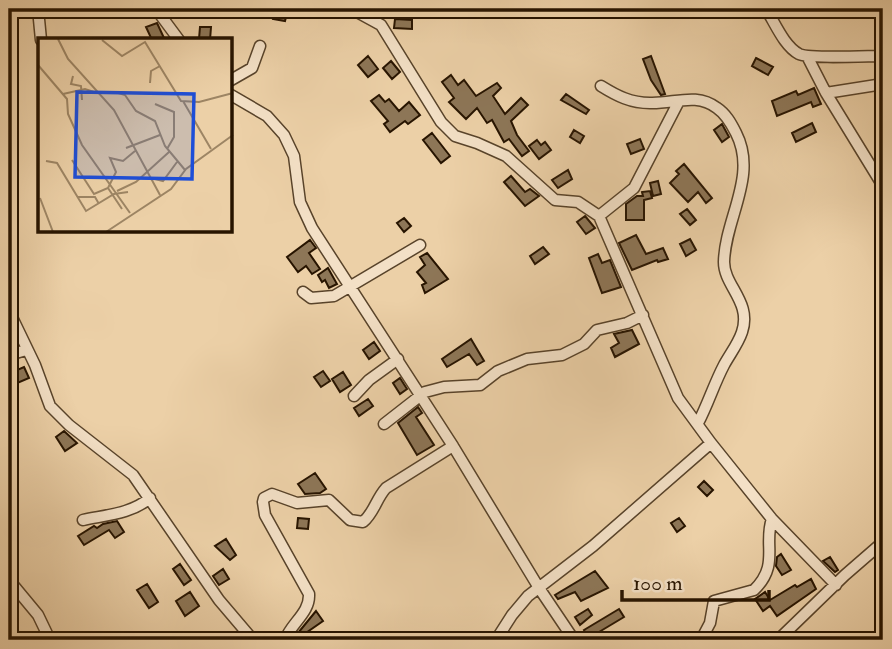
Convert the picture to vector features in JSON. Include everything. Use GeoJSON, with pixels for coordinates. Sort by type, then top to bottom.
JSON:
{"type":"FeatureCollection","features":[{"type":"Feature","properties":{"kind":"street"},"geometry":{"type":"LineString","coordinates":[[38,9],[41,38]]}},
{"type":"Feature","properties":{"kind":"street"},"geometry":{"type":"LineString","coordinates":[[340,9],[370,17],[381,25],[441,122],[455,136],[496,150],[555,200],[584,204],[599,216],[678,398],[772,519],[836,585]]}},
{"type":"Feature","properties":{"kind":"street"},"geometry":{"type":"LineString","coordinates":[[766,9],[787,43],[798,53],[807,56],[883,56]]}},
{"type":"Feature","properties":{"kind":"street"},"geometry":{"type":"LineString","coordinates":[[155,10],[176,38]]}},
{"type":"Feature","properties":{"kind":"street"},"geometry":{"type":"LineString","coordinates":[[233,78],[252,68],[260,46]]}},
{"type":"Feature","properties":{"kind":"street"},"geometry":{"type":"LineString","coordinates":[[807,56],[826,93],[883,186]]}},
{"type":"Feature","properties":{"kind":"street"},"geometry":{"type":"LineString","coordinates":[[826,93],[883,84]]}},
{"type":"Feature","properties":{"kind":"street"},"geometry":{"type":"LineString","coordinates":[[601,86],[620,98],[632,101],[653,104],[698,99],[708,102],[722,111],[741,142],[743,157],[740,194],[724,265],[741,302],[742,331],[698,423]]}},
{"type":"Feature","properties":{"kind":"street"},"geometry":{"type":"LineString","coordinates":[[233,96],[267,116],[284,135],[294,156],[300,202],[312,228],[453,446],[538,588],[574,640]]}},
{"type":"Feature","properties":{"kind":"street"},"geometry":{"type":"LineString","coordinates":[[599,216],[634,188],[679,101]]}},
{"type":"Feature","properties":{"kind":"street"},"geometry":{"type":"LineString","coordinates":[[303,292],[311,298],[326,298],[420,245]]}},
{"type":"Feature","properties":{"kind":"street"},"geometry":{"type":"LineString","coordinates":[[9,312],[13,332],[26,350],[50,406],[56,414],[133,475],[219,600],[253,640]]}},
{"type":"Feature","properties":{"kind":"street"},"geometry":{"type":"LineString","coordinates":[[384,424],[420,395],[444,387],[480,386],[498,371],[527,359],[562,355],[584,344],[597,330],[627,323],[643,315]]}},
{"type":"Feature","properties":{"kind":"street"},"geometry":{"type":"LineString","coordinates":[[9,355],[26,350]]}},
{"type":"Feature","properties":{"kind":"street"},"geometry":{"type":"LineString","coordinates":[[354,396],[369,380],[398,359]]}},
{"type":"Feature","properties":{"kind":"street"},"geometry":{"type":"LineString","coordinates":[[496,640],[519,605],[593,546],[711,443]]}},
{"type":"Feature","properties":{"kind":"street"},"geometry":{"type":"LineString","coordinates":[[285,640],[306,608],[309,594],[265,515],[262,502],[264,498],[272,494],[297,503],[329,500],[350,520],[363,522],[371,514],[386,488],[453,446]]}},
{"type":"Feature","properties":{"kind":"street"},"geometry":{"type":"LineString","coordinates":[[83,520],[129,511],[150,498]]}},
{"type":"Feature","properties":{"kind":"street"},"geometry":{"type":"LineString","coordinates":[[701,640],[710,623],[714,601],[754,590],[759,585],[771,554],[768,529],[772,519]]}},
{"type":"Feature","properties":{"kind":"street"},"geometry":{"type":"LineString","coordinates":[[779,640],[883,542]]}},
{"type":"Feature","properties":{"kind":"street"},"geometry":{"type":"LineString","coordinates":[[9,580],[37,615],[50,640]]}},
{"type":"Feature","properties":{"kind":"building"},"geometry":{"type":"Polygon","coordinates":[[[275,10],[287,13],[285,21],[273,19],[275,10]]]}},
{"type":"Feature","properties":{"kind":"building"},"geometry":{"type":"Polygon","coordinates":[[[395,19],[412,20],[412,29],[394,28],[395,19]]]}},
{"type":"Feature","properties":{"kind":"building"},"geometry":{"type":"Polygon","coordinates":[[[157,23],[164,38],[151,38],[146,27],[157,23]]]}},
{"type":"Feature","properties":{"kind":"building"},"geometry":{"type":"Polygon","coordinates":[[[200,27],[211,27],[210,38],[199,38],[200,27]]]}},
{"type":"Feature","properties":{"kind":"building"},"geometry":{"type":"Polygon","coordinates":[[[368,56],[378,69],[368,77],[358,65],[368,56]]]}},
{"type":"Feature","properties":{"kind":"building"},"geometry":{"type":"Polygon","coordinates":[[[651,56],[665,94],[661,95],[651,80],[643,59],[651,56]]]}},
{"type":"Feature","properties":{"kind":"building"},"geometry":{"type":"Polygon","coordinates":[[[756,58],[773,67],[768,75],[752,66],[756,58]]]}},
{"type":"Feature","properties":{"kind":"building"},"geometry":{"type":"Polygon","coordinates":[[[391,61],[400,72],[392,79],[383,68],[391,61]]]}},
{"type":"Feature","properties":{"kind":"building"},"geometry":{"type":"Polygon","coordinates":[[[451,75],[458,85],[464,80],[476,96],[497,83],[501,88],[493,96],[505,114],[521,98],[528,105],[511,121],[529,151],[522,156],[509,139],[504,142],[492,120],[487,123],[477,108],[466,119],[449,102],[454,98],[442,82],[451,75]]]}},
{"type":"Feature","properties":{"kind":"building"},"geometry":{"type":"Polygon","coordinates":[[[814,88],[821,104],[813,107],[811,102],[777,116],[772,101],[796,91],[798,95],[814,88]]]}},
{"type":"Feature","properties":{"kind":"building"},"geometry":{"type":"Polygon","coordinates":[[[566,94],[589,110],[586,114],[561,100],[566,94]]]}},
{"type":"Feature","properties":{"kind":"building"},"geometry":{"type":"Polygon","coordinates":[[[379,95],[385,102],[389,99],[399,111],[409,102],[420,115],[408,124],[405,121],[390,132],[384,124],[388,121],[371,101],[379,95]]]}},
{"type":"Feature","properties":{"kind":"building"},"geometry":{"type":"Polygon","coordinates":[[[812,123],[816,132],[796,142],[792,133],[812,123]]]}},
{"type":"Feature","properties":{"kind":"building"},"geometry":{"type":"Polygon","coordinates":[[[722,124],[729,137],[722,142],[714,130],[722,124]]]}},
{"type":"Feature","properties":{"kind":"building"},"geometry":{"type":"Polygon","coordinates":[[[574,130],[584,136],[580,143],[570,137],[574,130]]]}},
{"type":"Feature","properties":{"kind":"building"},"geometry":{"type":"Polygon","coordinates":[[[432,133],[450,156],[441,163],[423,140],[432,133]]]}},
{"type":"Feature","properties":{"kind":"building"},"geometry":{"type":"Polygon","coordinates":[[[640,139],[644,149],[631,154],[627,144],[640,139]]]}},
{"type":"Feature","properties":{"kind":"building"},"geometry":{"type":"Polygon","coordinates":[[[537,140],[541,145],[545,142],[551,150],[539,159],[529,146],[537,140]]]}},
{"type":"Feature","properties":{"kind":"building"},"geometry":{"type":"Polygon","coordinates":[[[684,164],[712,198],[706,203],[698,192],[688,202],[670,183],[679,174],[676,171],[684,164]]]}},
{"type":"Feature","properties":{"kind":"building"},"geometry":{"type":"Polygon","coordinates":[[[568,170],[572,179],[558,188],[552,180],[568,170]]]}},
{"type":"Feature","properties":{"kind":"building"},"geometry":{"type":"Polygon","coordinates":[[[511,176],[525,192],[530,189],[539,196],[525,206],[504,182],[511,176]]]}},
{"type":"Feature","properties":{"kind":"building"},"geometry":{"type":"Polygon","coordinates":[[[658,181],[661,194],[653,196],[650,183],[658,181]]]}},
{"type":"Feature","properties":{"kind":"building"},"geometry":{"type":"Polygon","coordinates":[[[650,191],[652,198],[644,200],[644,220],[626,220],[626,204],[637,196],[643,196],[642,192],[650,191]]]}},
{"type":"Feature","properties":{"kind":"building"},"geometry":{"type":"Polygon","coordinates":[[[687,209],[696,220],[690,225],[680,214],[687,209]]]}},
{"type":"Feature","properties":{"kind":"building"},"geometry":{"type":"Polygon","coordinates":[[[585,216],[595,228],[586,234],[577,222],[585,216]]]}},
{"type":"Feature","properties":{"kind":"building"},"geometry":{"type":"Polygon","coordinates":[[[404,218],[411,226],[404,232],[397,223],[404,218]]]}},
{"type":"Feature","properties":{"kind":"building"},"geometry":{"type":"Polygon","coordinates":[[[636,235],[646,254],[663,248],[668,259],[657,260],[632,270],[619,243],[636,235]]]}},
{"type":"Feature","properties":{"kind":"building"},"geometry":{"type":"Polygon","coordinates":[[[690,239],[696,250],[686,256],[680,244],[690,239]]]}},
{"type":"Feature","properties":{"kind":"building"},"geometry":{"type":"Polygon","coordinates":[[[310,240],[316,248],[309,253],[320,269],[312,274],[306,266],[298,272],[287,257],[310,240]]]}},
{"type":"Feature","properties":{"kind":"building"},"geometry":{"type":"Polygon","coordinates":[[[543,247],[549,254],[535,264],[530,256],[543,247]]]}},
{"type":"Feature","properties":{"kind":"building"},"geometry":{"type":"Polygon","coordinates":[[[427,253],[448,279],[425,293],[422,285],[426,283],[417,272],[425,265],[420,257],[427,253]]]}},
{"type":"Feature","properties":{"kind":"building"},"geometry":{"type":"Polygon","coordinates":[[[598,254],[602,263],[610,260],[621,287],[602,293],[589,258],[598,254]]]}},
{"type":"Feature","properties":{"kind":"building"},"geometry":{"type":"Polygon","coordinates":[[[328,268],[337,284],[329,288],[325,280],[322,282],[318,275],[328,268]]]}},
{"type":"Feature","properties":{"kind":"building"},"geometry":{"type":"Polygon","coordinates":[[[632,330],[639,344],[615,357],[611,348],[619,343],[614,334],[632,330]]]}},
{"type":"Feature","properties":{"kind":"building"},"geometry":{"type":"Polygon","coordinates":[[[471,339],[484,361],[477,365],[469,354],[447,367],[442,359],[471,339]]]}},
{"type":"Feature","properties":{"kind":"building"},"geometry":{"type":"Polygon","coordinates":[[[374,342],[380,351],[369,359],[363,350],[374,342]]]}},
{"type":"Feature","properties":{"kind":"building"},"geometry":{"type":"Polygon","coordinates":[[[24,367],[29,378],[15,384],[10,373],[24,367]]]}},
{"type":"Feature","properties":{"kind":"building"},"geometry":{"type":"Polygon","coordinates":[[[323,371],[330,381],[321,387],[314,377],[323,371]]]}},
{"type":"Feature","properties":{"kind":"building"},"geometry":{"type":"Polygon","coordinates":[[[343,372],[351,385],[340,392],[332,379],[343,372]]]}},
{"type":"Feature","properties":{"kind":"building"},"geometry":{"type":"Polygon","coordinates":[[[400,378],[407,389],[400,394],[393,383],[400,378]]]}},
{"type":"Feature","properties":{"kind":"building"},"geometry":{"type":"Polygon","coordinates":[[[368,399],[373,406],[359,416],[354,408],[368,399]]]}},
{"type":"Feature","properties":{"kind":"building"},"geometry":{"type":"Polygon","coordinates":[[[418,407],[422,413],[416,417],[434,445],[417,455],[398,423],[418,407]]]}},
{"type":"Feature","properties":{"kind":"building"},"geometry":{"type":"Polygon","coordinates":[[[64,431],[77,443],[65,451],[56,437],[64,431]]]}},
{"type":"Feature","properties":{"kind":"building"},"geometry":{"type":"Polygon","coordinates":[[[315,473],[326,489],[320,493],[305,494],[298,484],[315,473]]]}},
{"type":"Feature","properties":{"kind":"building"},"geometry":{"type":"Polygon","coordinates":[[[704,481],[713,490],[707,496],[698,487],[704,481]]]}},
{"type":"Feature","properties":{"kind":"building"},"geometry":{"type":"Polygon","coordinates":[[[298,518],[309,519],[308,529],[297,528],[298,518]]]}},
{"type":"Feature","properties":{"kind":"building"},"geometry":{"type":"Polygon","coordinates":[[[679,518],[685,526],[677,532],[671,523],[679,518]]]}},
{"type":"Feature","properties":{"kind":"building"},"geometry":{"type":"Polygon","coordinates":[[[117,521],[124,532],[115,538],[109,530],[84,545],[78,536],[94,526],[97,528],[117,521]]]}},
{"type":"Feature","properties":{"kind":"building"},"geometry":{"type":"Polygon","coordinates":[[[226,539],[236,555],[230,560],[215,546],[226,539]]]}},
{"type":"Feature","properties":{"kind":"building"},"geometry":{"type":"Polygon","coordinates":[[[781,554],[791,570],[782,575],[776,566],[777,557],[781,554]]]}},
{"type":"Feature","properties":{"kind":"building"},"geometry":{"type":"Polygon","coordinates":[[[830,557],[838,570],[835,572],[823,561],[830,557]]]}},
{"type":"Feature","properties":{"kind":"building"},"geometry":{"type":"Polygon","coordinates":[[[180,564],[191,580],[184,585],[173,569],[180,564]]]}},
{"type":"Feature","properties":{"kind":"building"},"geometry":{"type":"Polygon","coordinates":[[[223,569],[229,579],[219,585],[213,576],[223,569]]]}},
{"type":"Feature","properties":{"kind":"building"},"geometry":{"type":"Polygon","coordinates":[[[595,571],[608,588],[581,601],[575,592],[558,599],[555,595],[595,571]]]}},
{"type":"Feature","properties":{"kind":"building"},"geometry":{"type":"Polygon","coordinates":[[[811,579],[816,589],[777,616],[770,606],[763,611],[755,599],[765,592],[770,600],[811,579]]]}},
{"type":"Feature","properties":{"kind":"building"},"geometry":{"type":"Polygon","coordinates":[[[147,584],[158,602],[149,608],[137,590],[147,584]]]}},
{"type":"Feature","properties":{"kind":"building"},"geometry":{"type":"Polygon","coordinates":[[[190,592],[199,606],[185,616],[176,601],[190,592]]]}},
{"type":"Feature","properties":{"kind":"building"},"geometry":{"type":"Polygon","coordinates":[[[588,609],[592,615],[580,625],[575,617],[588,609]]]}},
{"type":"Feature","properties":{"kind":"building"},"geometry":{"type":"Polygon","coordinates":[[[619,609],[624,617],[589,638],[584,630],[619,609]]]}},
{"type":"Feature","properties":{"kind":"building"},"geometry":{"type":"Polygon","coordinates":[[[316,611],[323,621],[300,637],[298,633],[316,611]]]}}]}
